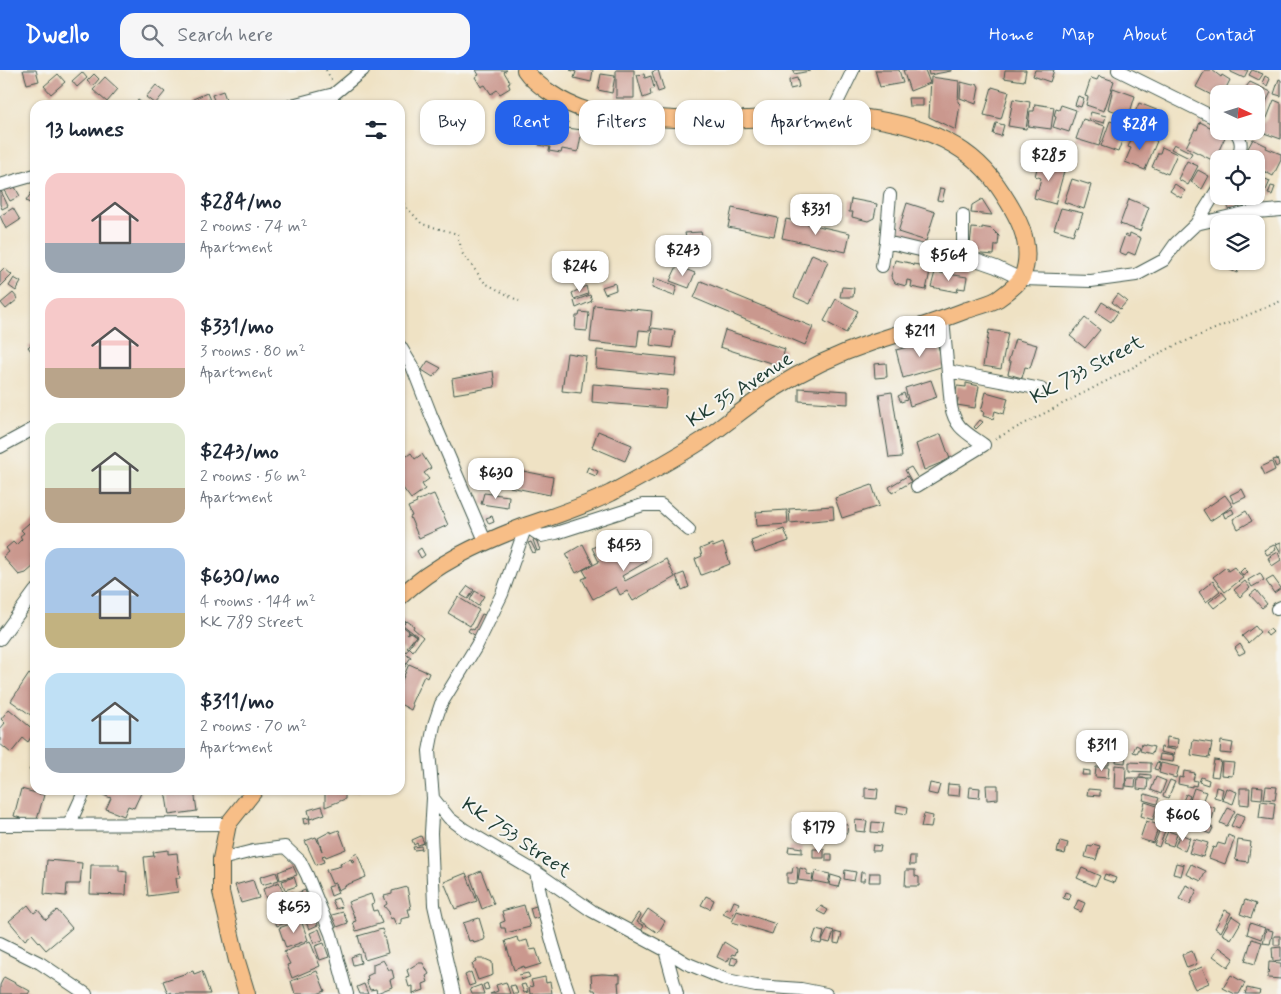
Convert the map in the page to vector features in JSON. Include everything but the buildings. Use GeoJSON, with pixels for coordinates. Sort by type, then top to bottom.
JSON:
{"type":"FeatureCollection","features":[{"type":"Feature","properties":{"kind":"main road"},"geometry":{"type":"LineString","coordinates":[[525,70],[528,76],[541,87],[565,103],[585,111],[609,115],[679,120],[753,119]]}},
{"type":"Feature","properties":{"kind":"main road"},"geometry":{"type":"LineString","coordinates":[[871,118],[918,129],[947,141],[972,158],[990,174],[1010,204],[1026,239],[1025,261],[1021,279]]}},
{"type":"Feature","properties":{"kind":"main road","name":"KK 35 Avenue"},"geometry":{"type":"LineString","coordinates":[[405,593],[441,565],[486,543],[526,526],[581,507],[610,493],[700,442],[772,390],[847,350],[997,300],[1021,279]]}},
{"type":"Feature","properties":{"kind":"main road"},"geometry":{"type":"LineString","coordinates":[[247,994],[221,892],[221,859],[228,824],[251,795]]}},
{"type":"Feature","properties":{"kind":"street"},"geometry":{"type":"LineString","coordinates":[[311,100],[334,94],[363,70]]}},
{"type":"Feature","properties":{"kind":"street"},"geometry":{"type":"LineString","coordinates":[[838,100],[853,70]]}},
{"type":"Feature","properties":{"kind":"street"},"geometry":{"type":"LineString","coordinates":[[1118,70],[1210,116]]}},
{"type":"Feature","properties":{"kind":"street"},"geometry":{"type":"LineString","coordinates":[[0,185],[30,176]]}},
{"type":"Feature","properties":{"kind":"street"},"geometry":{"type":"LineString","coordinates":[[882,266],[890,195]]}},
{"type":"Feature","properties":{"kind":"street"},"geometry":{"type":"LineString","coordinates":[[886,242],[945,256],[973,259],[1021,279],[1091,281],[1136,275],[1164,260],[1176,243],[1196,224],[1210,201]]}},
{"type":"Feature","properties":{"kind":"street"},"geometry":{"type":"LineString","coordinates":[[1196,224],[1244,213],[1281,210]]}},
{"type":"Feature","properties":{"kind":"street"},"geometry":{"type":"LineString","coordinates":[[963,215],[963,258]]}},
{"type":"Feature","properties":{"kind":"street"},"geometry":{"type":"LineString","coordinates":[[917,486],[984,445],[960,427],[953,419],[944,319]]}},
{"type":"Feature","properties":{"kind":"street"},"geometry":{"type":"LineString","coordinates":[[405,354],[412,366],[486,543]]}},
{"type":"Feature","properties":{"kind":"street"},"geometry":{"type":"LineString","coordinates":[[948,371],[1041,389]]}},
{"type":"Feature","properties":{"kind":"street"},"geometry":{"type":"LineString","coordinates":[[0,447],[30,431]]}},
{"type":"Feature","properties":{"kind":"street"},"geometry":{"type":"LineString","coordinates":[[526,526],[542,536],[643,505],[661,505],[688,530]]}},
{"type":"Feature","properties":{"kind":"street","name":"KK 753 Street"},"geometry":{"type":"LineString","coordinates":[[526,526],[502,594],[477,645],[441,704],[434,725],[429,751],[433,798],[449,818],[465,830],[536,872],[592,911],[686,963],[727,980],[756,986],[801,989],[826,994]]}},
{"type":"Feature","properties":{"kind":"street"},"geometry":{"type":"LineString","coordinates":[[0,639],[30,598]]}},
{"type":"Feature","properties":{"kind":"street"},"geometry":{"type":"LineString","coordinates":[[70,825],[83,795]]}},
{"type":"Feature","properties":{"kind":"street"},"geometry":{"type":"LineString","coordinates":[[433,798],[431,833],[434,905],[454,994]]}},
{"type":"Feature","properties":{"kind":"street"},"geometry":{"type":"LineString","coordinates":[[0,825],[228,824]]}},
{"type":"Feature","properties":{"kind":"street"},"geometry":{"type":"LineString","coordinates":[[221,859],[285,847],[300,861],[331,934],[347,994]]}},
{"type":"Feature","properties":{"kind":"street"},"geometry":{"type":"LineString","coordinates":[[536,872],[541,904],[569,994]]}},
{"type":"Feature","properties":{"kind":"street"},"geometry":{"type":"LineString","coordinates":[[0,943],[40,963],[80,992]]}},
{"type":"Feature","properties":{"kind":"street"},"geometry":{"type":"LineString","coordinates":[[665,950],[677,994]]}},
{"type":"Feature","properties":{"kind":"path"},"geometry":{"type":"LineString","coordinates":[[405,205],[422,224],[458,234],[462,253],[485,283],[519,301]]}},
{"type":"Feature","properties":{"kind":"path","name":"KK 733 Street"},"geometry":{"type":"LineString","coordinates":[[984,445],[1172,346],[1281,301]]}}]}
